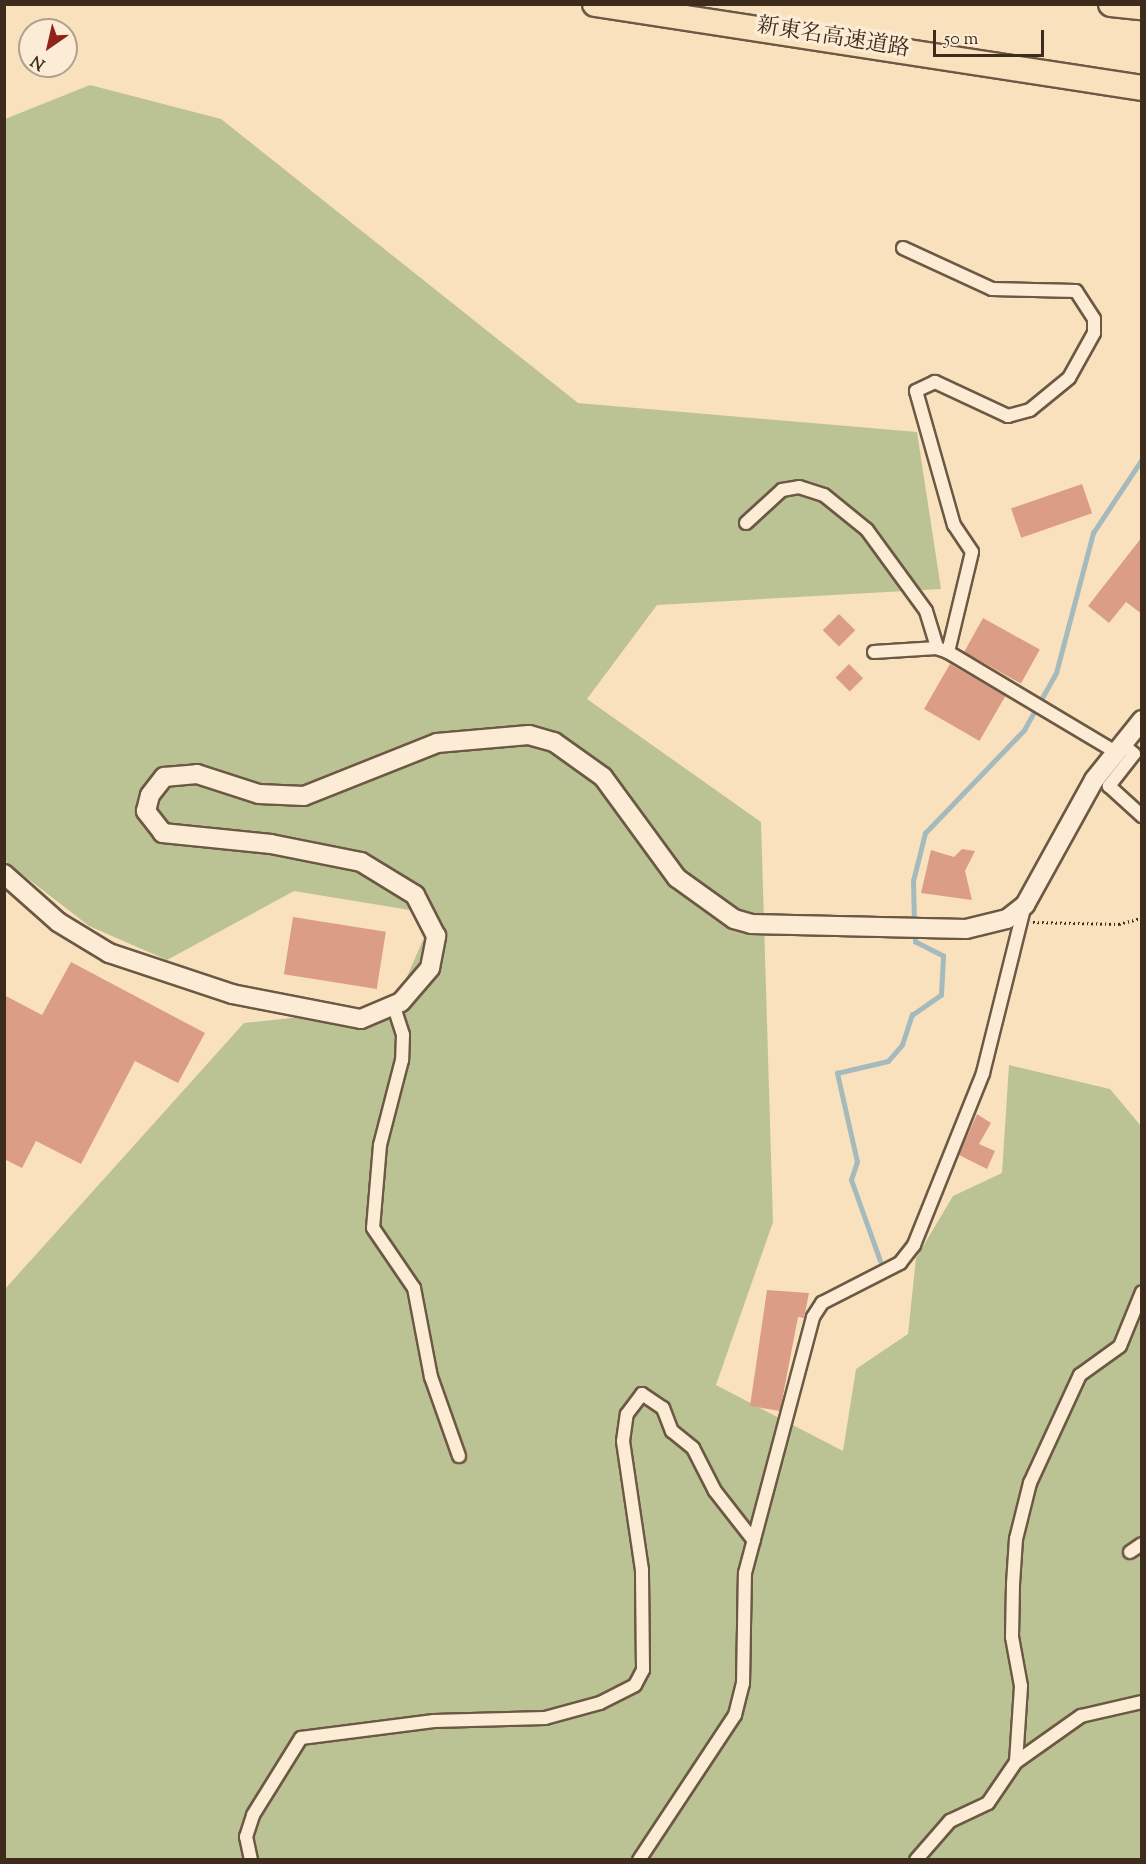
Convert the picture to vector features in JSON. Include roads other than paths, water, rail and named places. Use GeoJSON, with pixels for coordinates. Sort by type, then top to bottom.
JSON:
{"type":"FeatureCollection","features":[{"type":"Feature","properties":{"kind":"highway","name":"新東名高速道路"},"geometry":{"type":"LineString","coordinates":[[595,4],[1142,88]]}},
{"type":"Feature","properties":{"kind":"highway"},"geometry":{"type":"LineString","coordinates":[[1111,4],[1142,8]]}},
{"type":"Feature","properties":{"kind":"street"},"geometry":{"type":"LineString","coordinates":[[903,248],[992,289],[1076,291],[1094,319],[1094,333],[1069,378],[1030,410],[1008,416],[935,382],[916,391],[954,525],[972,552],[943,650]]}},
{"type":"Feature","properties":{"kind":"street"},"geometry":{"type":"LineString","coordinates":[[746,523],[782,490],[799,487],[824,495],[867,530],[926,611],[943,650]]}},
{"type":"Feature","properties":{"kind":"street"},"geometry":{"type":"LineString","coordinates":[[874,652],[943,650],[1117,747],[1134,754],[1109,786],[1142,816]]}},
{"type":"Feature","properties":{"kind":"street"},"geometry":{"type":"LineString","coordinates":[[639,1860],[735,1715],[743,1684],[741,1602],[754,1540],[813,1317],[822,1303],[900,1263],[914,1245],[983,1073],[1024,914],[1117,747],[1142,720]]}},
{"type":"Feature","properties":{"kind":"street"},"geometry":{"type":"LineString","coordinates":[[4,874],[83,939],[145,968],[316,1014],[361,1019],[394,1007],[423,980],[435,951],[430,920],[415,895],[361,862],[271,844],[163,833],[146,811],[150,795],[164,777],[197,774],[260,794],[304,796],[437,743],[529,735],[554,742],[603,777],[677,878],[734,919],[751,924],[990,926],[1024,914]]}},
{"type":"Feature","properties":{"kind":"street"},"geometry":{"type":"LineString","coordinates":[[394,1007],[403,1035],[402,1060],[380,1145],[373,1228],[414,1288],[431,1377],[459,1456]]}},
{"type":"Feature","properties":{"kind":"street"},"geometry":{"type":"LineString","coordinates":[[1016,1762],[1021,1686],[1012,1636],[1013,1584],[1016,1539],[1030,1483],[1080,1375],[1120,1346],[1141,1297]]}},
{"type":"Feature","properties":{"kind":"street"},"geometry":{"type":"LineString","coordinates":[[251,1860],[246,1837],[253,1815],[301,1738],[434,1721],[545,1718],[600,1703],[634,1685],[643,1670],[642,1570],[623,1441],[627,1414],[642,1394],[663,1408],[672,1431],[693,1448],[715,1491],[754,1540]]}},
{"type":"Feature","properties":{"kind":"street"},"geometry":{"type":"LineString","coordinates":[[1130,1552],[1142,1544]]}},
{"type":"Feature","properties":{"kind":"street"},"geometry":{"type":"LineString","coordinates":[[916,1860],[950,1821],[988,1803],[1016,1762],[1081,1716],[1142,1702]]}},
{"type":"Feature","properties":{"kind":"waterway"},"geometry":{"type":"LineString","coordinates":[[914,924],[913,881],[925,833],[1024,730],[1056,673],[1093,533],[1142,459]]}},
{"type":"Feature","properties":{"kind":"waterway"},"geometry":{"type":"LineString","coordinates":[[880,1261],[851,1180],[857,1162],[837,1073],[888,1061],[902,1045],[912,1015],[941,995],[943,956],[915,942],[915,932]]}}]}
